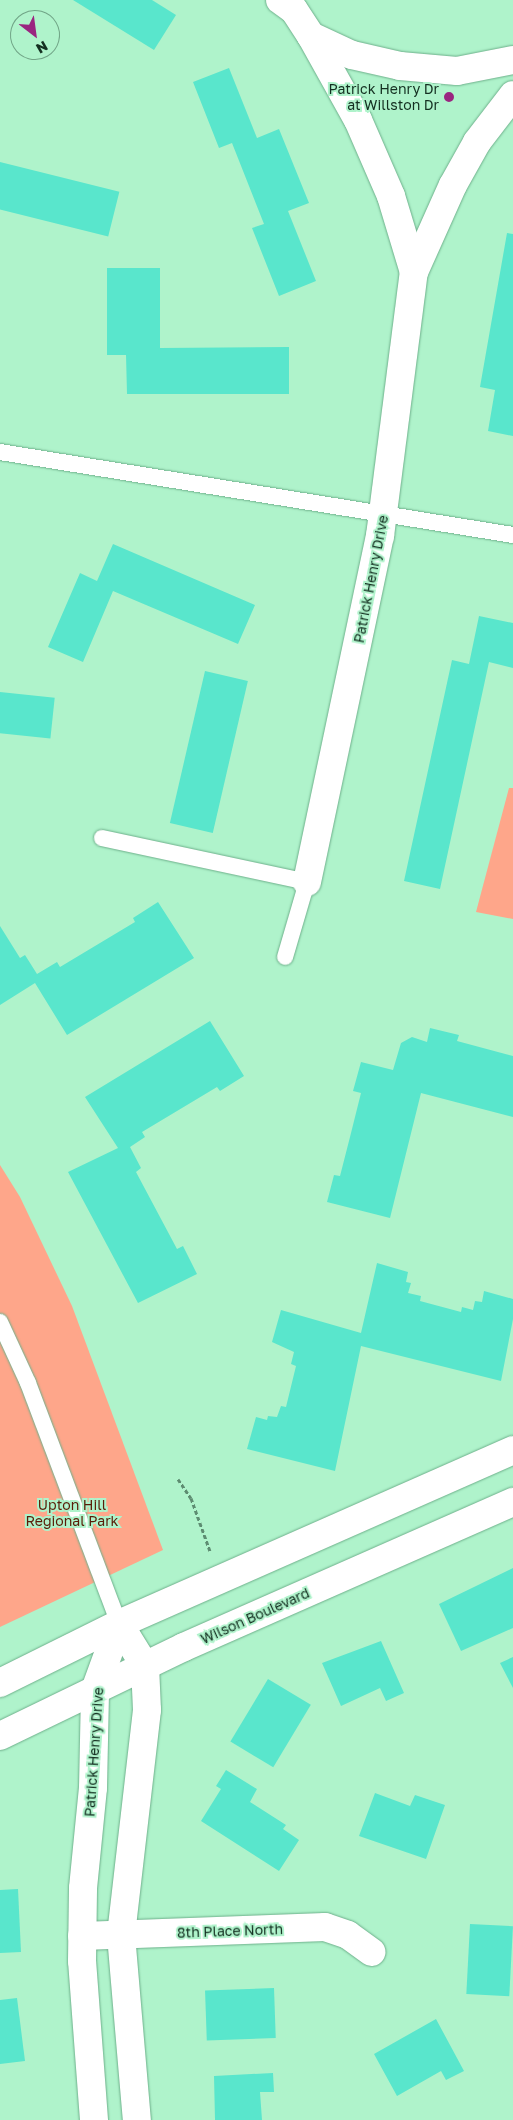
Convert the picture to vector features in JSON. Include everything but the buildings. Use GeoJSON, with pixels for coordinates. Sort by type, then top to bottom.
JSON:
{"type":"FeatureCollection","features":[{"type":"Feature","properties":{"kind":"street","name":"Patrick Henry Drive"},"geometry":{"type":"LineString","coordinates":[[289,3],[311,36],[358,120],[391,196],[414,272]]}},
{"type":"Feature","properties":{"kind":"street"},"geometry":{"type":"LineString","coordinates":[[311,36],[352,56],[400,66],[457,71],[513,60]]}},
{"type":"Feature","properties":{"kind":"street","name":"Patrick Henry Drive"},"geometry":{"type":"LineString","coordinates":[[307,882],[342,728],[383,515],[414,272],[458,177],[477,142],[513,95]]}},
{"type":"Feature","properties":{"kind":"street"},"geometry":{"type":"LineString","coordinates":[[0,1683],[119,1624],[513,1450]]}},
{"type":"Feature","properties":{"kind":"street","name":"Wilson Boulevard"},"geometry":{"type":"LineString","coordinates":[[0,1736],[145,1666],[513,1502]]}},
{"type":"Feature","properties":{"kind":"street","name":"Patrick Henry Drive"},"geometry":{"type":"LineString","coordinates":[[94,2120],[82,1936],[93,1788],[95,1690],[119,1624]]}},
{"type":"Feature","properties":{"kind":"street"},"geometry":{"type":"LineString","coordinates":[[119,1624],[145,1666],[147,1710],[122,1935],[137,2120]]}},
{"type":"Feature","properties":{"kind":"street","name":"8th Place North"},"geometry":{"type":"LineString","coordinates":[[82,1936],[325,1928],[348,1935],[371,1952]]}},
{"type":"Feature","properties":{"kind":"lane"},"geometry":{"type":"LineString","coordinates":[[0,452],[383,515],[513,534]]}},
{"type":"Feature","properties":{"kind":"lane"},"geometry":{"type":"LineString","coordinates":[[102,838],[307,882],[285,957]]}},
{"type":"Feature","properties":{"kind":"lane"},"geometry":{"type":"LineString","coordinates":[[0,1322],[28,1382],[119,1624]]}},
{"type":"Feature","properties":{"kind":"path"},"geometry":{"type":"LineString","coordinates":[[178,1479],[191,1498],[207,1544]]}},
{"type":"Feature","properties":{"kind":"green space"},"geometry":{"type":"Polygon","coordinates":[[[509,788],[513,788],[513,919],[476,912],[509,788]]]}},
{"type":"Feature","properties":{"kind":"green space","name":"Upton Hill Regional Park"},"geometry":{"type":"Polygon","coordinates":[[[0,1165],[20,1197],[72,1306],[163,1550],[0,1627],[0,1165]]]}},
{"type":"Feature","properties":{"kind":"place","name":"Patrick Henry Dr at Willston Dr"},"geometry":{"type":"Point","coordinates":[449,97]}}]}
